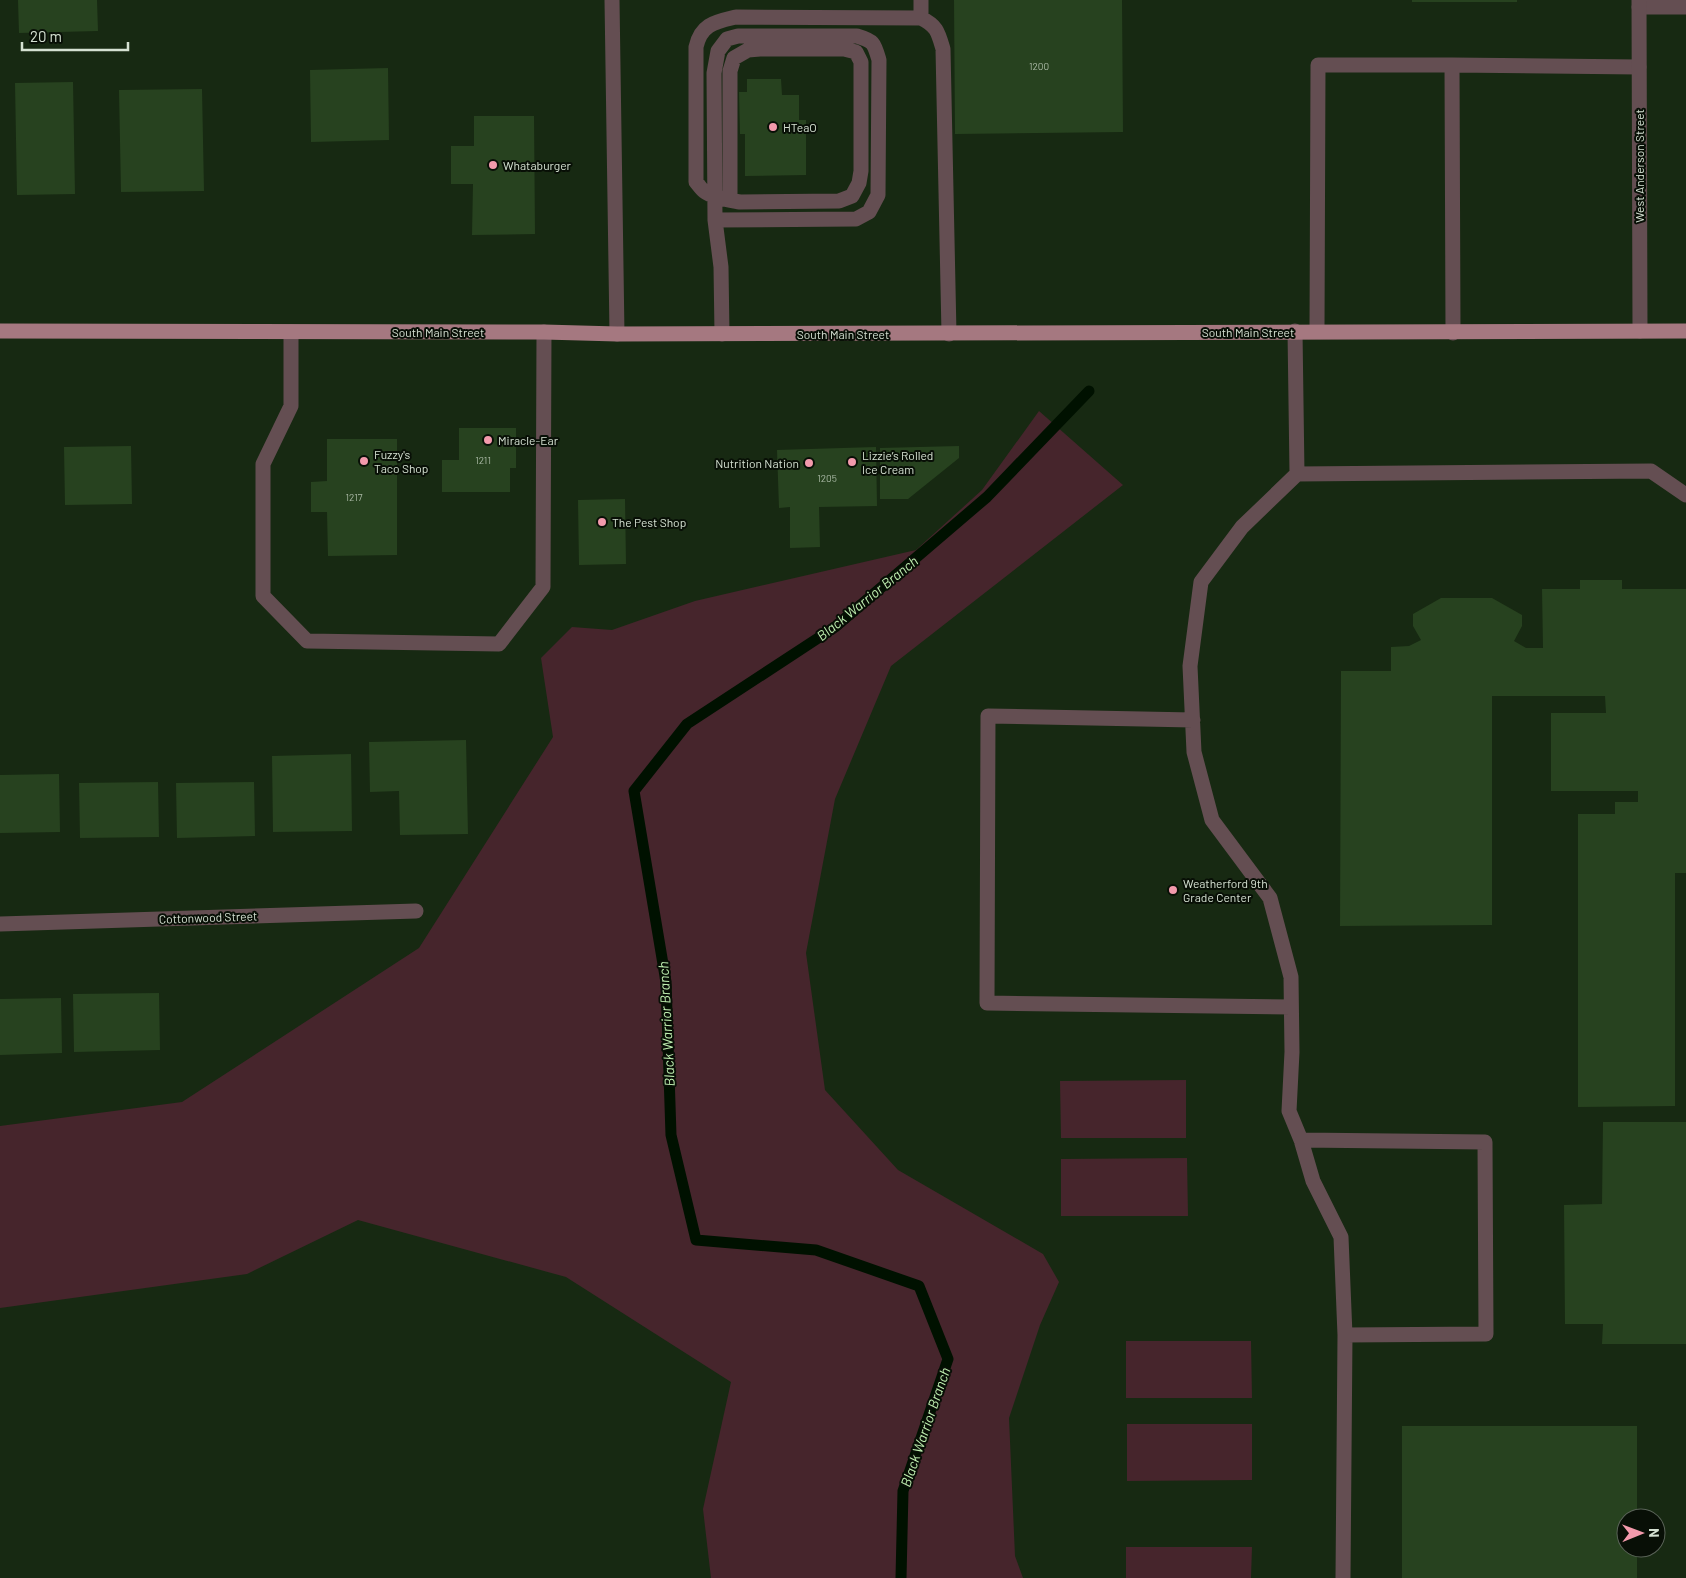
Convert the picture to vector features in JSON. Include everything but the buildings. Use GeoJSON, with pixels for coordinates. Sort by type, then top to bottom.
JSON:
{"type":"FeatureCollection","features":[{"type":"Feature","properties":{"kind":"main road","name":"South Main Street"},"geometry":{"type":"LineString","coordinates":[[0,331],[544,332],[617,334],[1295,331],[1453,333],[1686,332]]}},
{"type":"Feature","properties":{"kind":"street"},"geometry":{"type":"LineString","coordinates":[[612,0],[617,334]]}},
{"type":"Feature","properties":{"kind":"street"},"geometry":{"type":"LineString","coordinates":[[921,0],[921,18]]}},
{"type":"Feature","properties":{"kind":"street"},"geometry":{"type":"LineString","coordinates":[[1640,4],[1686,7]]}},
{"type":"Feature","properties":{"kind":"street","name":"West Anderson Street"},"geometry":{"type":"LineString","coordinates":[[1640,4],[1640,331]]}},
{"type":"Feature","properties":{"kind":"street"},"geometry":{"type":"LineString","coordinates":[[730,200],[730,71],[734,58],[748,50],[760,49],[844,49],[856,52],[860,62],[861,171],[859,183],[852,196],[839,201],[740,202],[730,200],[704,191],[696,182],[696,47],[698,35],[716,21],[736,17],[921,18],[931,23],[938,31],[943,48],[949,334]]}},
{"type":"Feature","properties":{"kind":"street"},"geometry":{"type":"LineString","coordinates":[[715,220],[856,219],[869,212],[878,195],[880,60],[871,40],[856,36],[738,36],[727,39],[718,51],[714,72],[714,195],[715,220],[721,267],[722,334]]}},
{"type":"Feature","properties":{"kind":"street"},"geometry":{"type":"LineString","coordinates":[[1317,332],[1318,65],[1639,67]]}},
{"type":"Feature","properties":{"kind":"street"},"geometry":{"type":"LineString","coordinates":[[1452,65],[1453,333]]}},
{"type":"Feature","properties":{"kind":"street"},"geometry":{"type":"LineString","coordinates":[[1295,331],[1297,474]]}},
{"type":"Feature","properties":{"kind":"street"},"geometry":{"type":"LineString","coordinates":[[291,332],[291,406],[262,464],[263,596],[307,641],[498,644],[543,587],[544,332]]}},
{"type":"Feature","properties":{"kind":"street"},"geometry":{"type":"LineString","coordinates":[[1343,1578],[1345,1335],[1341,1236],[1313,1181],[1301,1140],[1289,1111],[1292,1052],[1291,977],[1270,898],[1212,820],[1194,752],[1190,666],[1201,582],[1242,527],[1297,474],[1651,471],[1686,494]]}},
{"type":"Feature","properties":{"kind":"street"},"geometry":{"type":"LineString","coordinates":[[1193,720],[988,716],[987,1003],[1291,1006]]}},
{"type":"Feature","properties":{"kind":"street","name":"Cottonwood Street"},"geometry":{"type":"LineString","coordinates":[[0,924],[416,911]]}},
{"type":"Feature","properties":{"kind":"street"},"geometry":{"type":"LineString","coordinates":[[1301,1140],[1485,1142],[1486,1334],[1345,1335]]}},
{"type":"Feature","properties":{"kind":"shaded area"},"geometry":{"type":"Polygon","coordinates":[[[1039,411],[1123,485],[891,666],[835,799],[806,953],[825,1090],[898,1170],[1043,1254],[1059,1282],[1040,1325],[1009,1418],[1015,1556],[1023,1578],[711,1578],[703,1509],[731,1382],[566,1277],[358,1220],[247,1274],[0,1308],[0,1126],[182,1102],[419,948],[553,737],[541,658],[572,627],[612,630],[695,601],[916,550],[982,490],[1039,411]]]}},
{"type":"Feature","properties":{"kind":"shaded area"},"geometry":{"type":"Polygon","coordinates":[[[1186,1080],[1186,1138],[1061,1138],[1060,1081],[1186,1080]]]}},
{"type":"Feature","properties":{"kind":"shaded area"},"geometry":{"type":"Polygon","coordinates":[[[1187,1158],[1188,1216],[1061,1216],[1061,1159],[1187,1158]]]}},
{"type":"Feature","properties":{"kind":"shaded area"},"geometry":{"type":"Polygon","coordinates":[[[1126,1341],[1251,1341],[1252,1398],[1126,1398],[1126,1341]]]}},
{"type":"Feature","properties":{"kind":"shaded area"},"geometry":{"type":"Polygon","coordinates":[[[1127,1424],[1252,1424],[1252,1480],[1127,1481],[1127,1424]]]}},
{"type":"Feature","properties":{"kind":"shaded area"},"geometry":{"type":"Polygon","coordinates":[[[1126,1547],[1252,1547],[1251,1578],[1126,1578],[1126,1547]]]}},
{"type":"Feature","properties":{"kind":"waterway","name":"Black Warrior Branch"},"geometry":{"type":"LineString","coordinates":[[901,1578],[903,1491],[948,1359],[919,1286],[816,1250],[696,1240],[671,1135],[666,982],[634,791],[687,724],[835,627],[987,497],[1089,391]]}},
{"type":"Feature","properties":{"kind":"place","name":"HTeaO"},"geometry":{"type":"Point","coordinates":[773,127]}},
{"type":"Feature","properties":{"kind":"place","name":"Whataburger"},"geometry":{"type":"Point","coordinates":[493,165]}},
{"type":"Feature","properties":{"kind":"place","name":"Miracle-Ear"},"geometry":{"type":"Point","coordinates":[488,440]}},
{"type":"Feature","properties":{"kind":"place","name":"Fuzzy's Taco Shop"},"geometry":{"type":"Point","coordinates":[364,461]}},
{"type":"Feature","properties":{"kind":"place","name":"Lizzie’s Rolled Ice Cream"},"geometry":{"type":"Point","coordinates":[852,462]}},
{"type":"Feature","properties":{"kind":"place","name":"Nutrition Nation"},"geometry":{"type":"Point","coordinates":[809,463]}},
{"type":"Feature","properties":{"kind":"place","name":"The Pest Shop"},"geometry":{"type":"Point","coordinates":[602,522]}},
{"type":"Feature","properties":{"kind":"place","name":"Weatherford 9th Grade Center"},"geometry":{"type":"Point","coordinates":[1173,890]}}]}
